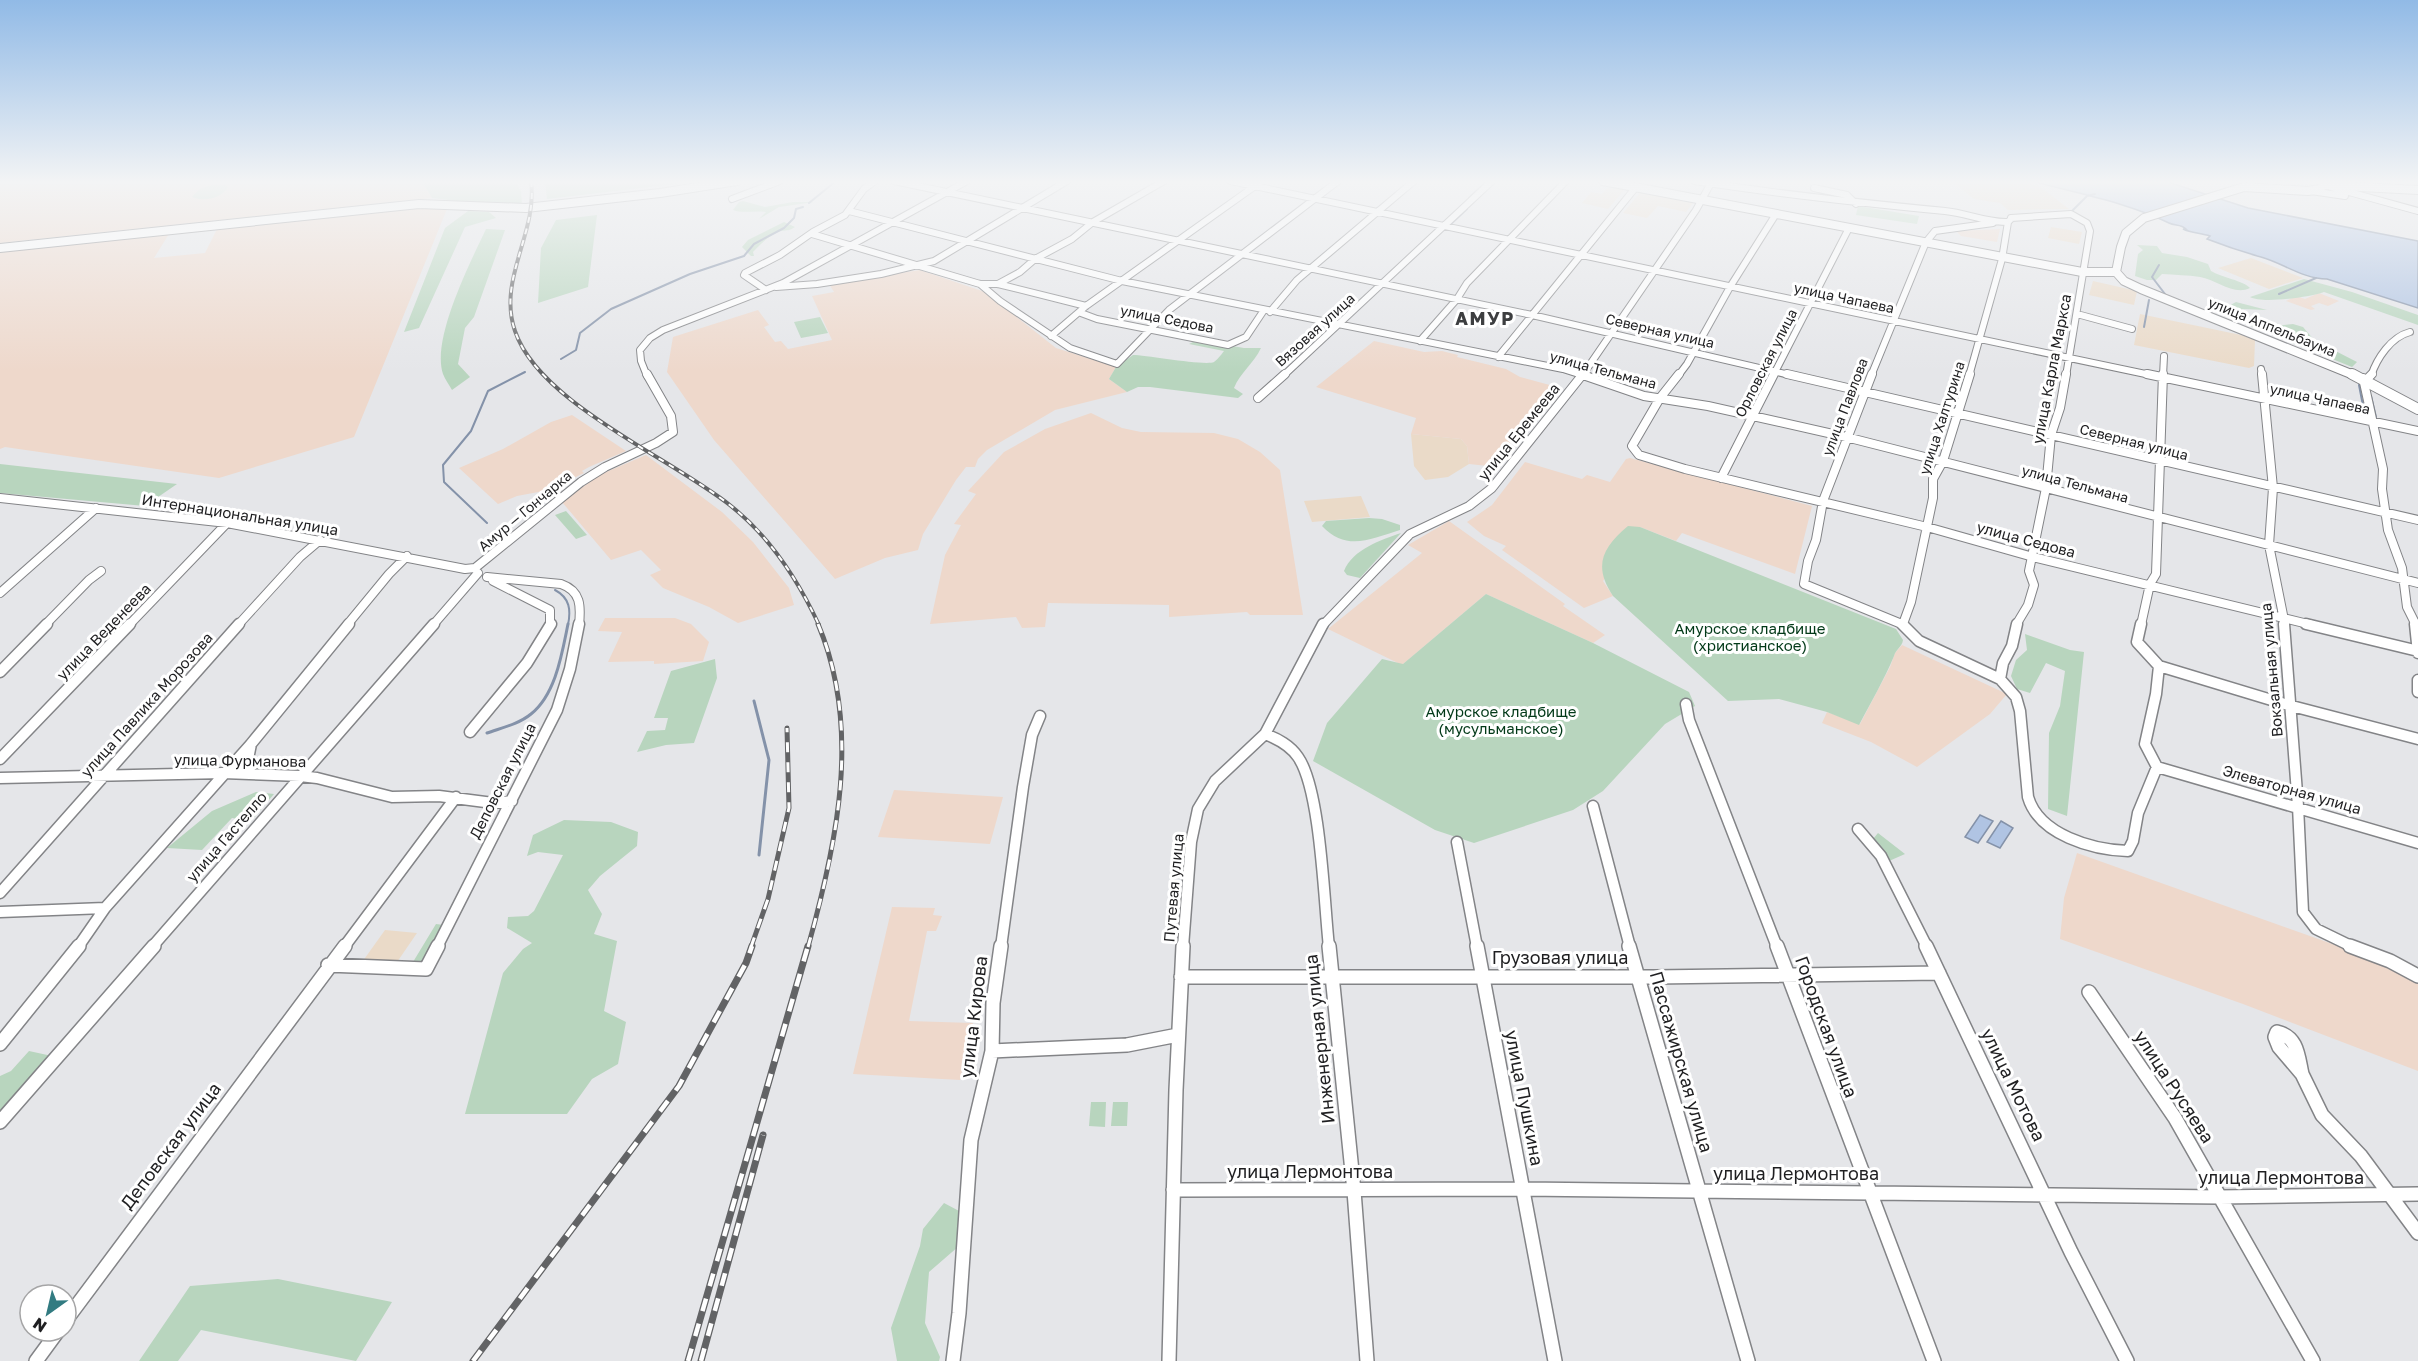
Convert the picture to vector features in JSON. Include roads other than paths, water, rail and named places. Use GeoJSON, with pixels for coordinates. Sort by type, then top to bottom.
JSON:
{"type":"FeatureCollection","features":[{"type":"Feature","properties":{"kind":"main road"},"geometry":{"type":"LineString","coordinates":[[0,248],[33,245]]}},
{"type":"Feature","properties":{"kind":"main road"},"geometry":{"type":"LineString","coordinates":[[1939,245],[2082,272],[2141,289]]}},
{"type":"Feature","properties":{"kind":"main road"},"geometry":{"type":"LineString","coordinates":[[2082,272],[2116,272],[2122,245]]}},
{"type":"Feature","properties":{"kind":"main road","name":"улица Аппельбаума"},"geometry":{"type":"LineString","coordinates":[[2116,272],[2124,280],[2141,289],[2364,379],[2418,409]]}},
{"type":"Feature","properties":{"kind":"street"},"geometry":{"type":"LineString","coordinates":[[795,245],[744,275],[770,288],[817,284],[921,266],[963,245]]}},
{"type":"Feature","properties":{"kind":"street"},"geometry":{"type":"LineString","coordinates":[[770,288],[851,245],[980,284],[998,284],[1086,306]]}},
{"type":"Feature","properties":{"kind":"street","name":"улица Тельмана"},"geometry":{"type":"LineString","coordinates":[[983,245],[1122,281],[1582,374],[1644,396],[1753,416],[1846,437],[2418,583]]}},
{"type":"Feature","properties":{"kind":"street"},"geometry":{"type":"LineString","coordinates":[[998,284],[1020,272],[1035,258],[1063,245]]}},
{"type":"Feature","properties":{"kind":"street"},"geometry":{"type":"LineString","coordinates":[[1051,336],[1062,324],[1081,313],[1086,306],[1172,245]]}},
{"type":"Feature","properties":{"kind":"street","name":"Северная улица"},"geometry":{"type":"LineString","coordinates":[[1194,245],[1611,332],[2418,520]]}},
{"type":"Feature","properties":{"kind":"street"},"geometry":{"type":"LineString","coordinates":[[980,284],[1000,301],[1070,348],[1117,364],[1169,310],[1234,262],[1253,245]]}},
{"type":"Feature","properties":{"kind":"street"},"geometry":{"type":"LineString","coordinates":[[1267,311],[1297,279],[1339,245]]}},
{"type":"Feature","properties":{"kind":"street","name":"Вязовая улица"},"geometry":{"type":"LineString","coordinates":[[1258,398],[1426,245]]}},
{"type":"Feature","properties":{"kind":"street"},"geometry":{"type":"LineString","coordinates":[[1420,341],[1457,299],[1467,283],[1506,245]]}},
{"type":"Feature","properties":{"kind":"street","name":"улица Чапаева"},"geometry":{"type":"LineString","coordinates":[[1532,245],[2418,431]]}},
{"type":"Feature","properties":{"kind":"street"},"geometry":{"type":"LineString","coordinates":[[1498,357],[1589,245]]}},
{"type":"Feature","properties":{"kind":"street","name":"улица Еремеева"},"geometry":{"type":"LineString","coordinates":[[1265,734],[1326,619],[1410,534],[1469,506],[1486,495],[1582,374],[1673,245]]}},
{"type":"Feature","properties":{"kind":"street"},"geometry":{"type":"LineString","coordinates":[[1660,398],[1695,351],[1730,287],[1757,245]]}},
{"type":"Feature","properties":{"kind":"street","name":"Орловская улица"},"geometry":{"type":"LineString","coordinates":[[1721,478],[1840,245]]}},
{"type":"Feature","properties":{"kind":"street","name":"улица Павлова"},"geometry":{"type":"LineString","coordinates":[[1903,624],[1803,585],[1808,561],[1816,540],[1823,501],[1863,390],[1925,245]]}},
{"type":"Feature","properties":{"kind":"street","name":"улица Халтурина"},"geometry":{"type":"LineString","coordinates":[[1903,624],[1911,602],[1927,527],[1933,498],[1933,480],[1943,462],[1959,413],[2005,245]]}},
{"type":"Feature","properties":{"kind":"street","name":"улица Карла Маркса"},"geometry":{"type":"LineString","coordinates":[[2000,679],[2003,663],[2012,646],[2015,627],[2028,604],[2034,585],[2029,571],[2046,488],[2051,435],[2060,408],[2077,314],[2087,245]]}},
{"type":"Feature","properties":{"kind":"street","name":"Амур — Гончарка"},"geometry":{"type":"LineString","coordinates":[[480,573],[485,562],[576,484],[617,459],[663,439],[673,432],[674,421],[648,380],[641,363],[640,350],[645,342],[663,330],[770,288]]}},
{"type":"Feature","properties":{"kind":"street","name":"улица Седова"},"geometry":{"type":"LineString","coordinates":[[1081,313],[1098,319],[1228,345],[1236,344],[1247,338],[1267,311]]}},
{"type":"Feature","properties":{"kind":"street"},"geometry":{"type":"LineString","coordinates":[[2077,314],[2132,329]]}},
{"type":"Feature","properties":{"kind":"street"},"geometry":{"type":"LineString","coordinates":[[2410,332],[2402,334],[2376,360],[2371,377],[2364,379],[2383,469],[2388,530],[2397,549],[2407,607],[2417,628],[2418,652]]}},
{"type":"Feature","properties":{"kind":"street"},"geometry":{"type":"LineString","coordinates":[[2164,356],[2156,516],[2156,574],[2150,584],[2137,642],[2159,666],[2288,705],[2418,739]]}},
{"type":"Feature","properties":{"kind":"street","name":"Вокзальная улица"},"geometry":{"type":"LineString","coordinates":[[2261,369],[2273,488],[2269,545],[2284,618],[2288,705],[2298,806],[2303,912],[2316,929],[2353,947],[2390,961],[2418,976]]}},
{"type":"Feature","properties":{"kind":"street","name":"улица Седова"},"geometry":{"type":"LineString","coordinates":[[1660,398],[1634,438],[1632,446],[1639,455],[1646,458],[2418,652]]}},
{"type":"Feature","properties":{"kind":"street","name":"Интернациональная улица"},"geometry":{"type":"LineString","coordinates":[[0,498],[227,523],[407,556],[480,573]]}},
{"type":"Feature","properties":{"kind":"street"},"geometry":{"type":"LineString","coordinates":[[0,593],[96,508]]}},
{"type":"Feature","properties":{"kind":"street","name":"улица Веденеева"},"geometry":{"type":"LineString","coordinates":[[0,759],[227,523]]}},
{"type":"Feature","properties":{"kind":"street","name":"улица Павлика Морозова"},"geometry":{"type":"LineString","coordinates":[[0,893],[253,608],[300,557],[320,540]]}},
{"type":"Feature","properties":{"kind":"street"},"geometry":{"type":"LineString","coordinates":[[0,1044],[89,933],[105,908],[251,744],[389,574],[407,556]]}},
{"type":"Feature","properties":{"kind":"street"},"geometry":{"type":"LineString","coordinates":[[0,672],[89,580],[101,571]]}},
{"type":"Feature","properties":{"kind":"street"},"geometry":{"type":"LineString","coordinates":[[470,732],[483,720],[522,669],[546,635],[552,616],[550,610],[536,601],[480,573]]}},
{"type":"Feature","properties":{"kind":"street","name":"улица Гастелло"},"geometry":{"type":"LineString","coordinates":[[0,1122],[300,776],[480,573]]}},
{"type":"Feature","properties":{"kind":"street","name":"Деповская улица"},"geometry":{"type":"LineString","coordinates":[[328,965],[426,969],[512,801],[567,686],[576,649],[579,605],[577,594],[561,584],[480,573]]}},
{"type":"Feature","properties":{"kind":"street"},"geometry":{"type":"LineString","coordinates":[[1903,624],[1919,641],[2000,679],[2016,698],[2020,711],[2028,797],[2032,810],[2076,840],[2108,851],[2128,851],[2133,841],[2138,813],[2157,767],[2145,744],[2159,666]]}},
{"type":"Feature","properties":{"kind":"street"},"geometry":{"type":"LineString","coordinates":[[2418,680],[2418,692]]}},
{"type":"Feature","properties":{"kind":"street","name":"Городская улица"},"geometry":{"type":"LineString","coordinates":[[1686,705],[1689,720],[1934,1361]]}},
{"type":"Feature","properties":{"kind":"street","name":"улица Кирова"},"geometry":{"type":"LineString","coordinates":[[953,1361],[971,1140],[992,1051],[993,1003],[1023,787],[1032,735],[1040,716]]}},
{"type":"Feature","properties":{"kind":"street","name":"Путевая улица"},"geometry":{"type":"LineString","coordinates":[[1170,1361],[1178,1035],[1191,842],[1198,809],[1215,781],[1265,734]]}},
{"type":"Feature","properties":{"kind":"street","name":"Инженерная улица"},"geometry":{"type":"LineString","coordinates":[[1265,734],[1281,739],[1297,752],[1309,783],[1315,814],[1354,1191],[1367,1361]]}},
{"type":"Feature","properties":{"kind":"street"},"geometry":{"type":"LineString","coordinates":[[251,744],[247,764],[251,774]]}},
{"type":"Feature","properties":{"kind":"street","name":"Элеваторная улица"},"geometry":{"type":"LineString","coordinates":[[2157,767],[2272,801],[2298,806],[2418,843]]}},
{"type":"Feature","properties":{"kind":"street","name":"улица Фурманова"},"geometry":{"type":"LineString","coordinates":[[0,778],[223,773],[300,776],[317,778],[392,797],[456,797],[493,803],[512,801]]}},
{"type":"Feature","properties":{"kind":"street","name":"Деповская улица"},"geometry":{"type":"LineString","coordinates":[[78,1304],[328,965],[456,797]]}},
{"type":"Feature","properties":{"kind":"street","name":"Пассажирская улица"},"geometry":{"type":"LineString","coordinates":[[1593,806],[1637,975],[1748,1361]]}},
{"type":"Feature","properties":{"kind":"street","name":"улица Мотова"},"geometry":{"type":"LineString","coordinates":[[1858,829],[1881,856],[1898,886],[2071,1252],[2127,1361]]}},
{"type":"Feature","properties":{"kind":"street","name":"улица Пушкина"},"geometry":{"type":"LineString","coordinates":[[1457,842],[1555,1361]]}},
{"type":"Feature","properties":{"kind":"street"},"geometry":{"type":"LineString","coordinates":[[0,912],[105,908]]}},
{"type":"Feature","properties":{"kind":"street","name":"Грузовая улица"},"geometry":{"type":"LineString","coordinates":[[1181,977],[1637,975],[1715,978],[1940,973]]}},
{"type":"Feature","properties":{"kind":"street","name":"улица Русяева"},"geometry":{"type":"LineString","coordinates":[[2089,992],[2175,1118],[2313,1361]]}},
{"type":"Feature","properties":{"kind":"street"},"geometry":{"type":"LineString","coordinates":[[992,1051],[1127,1045],[1178,1035]]}},
{"type":"Feature","properties":{"kind":"street"},"geometry":{"type":"LineString","coordinates":[[2302,1074],[2322,1115],[2361,1156],[2418,1233]]}},
{"type":"Feature","properties":{"kind":"street","name":"улица Лермонтова"},"geometry":{"type":"LineString","coordinates":[[1173,1190],[1523,1189],[2219,1197],[2418,1194]]}},
{"type":"Feature","properties":{"kind":"street"},"geometry":{"type":"LineString","coordinates":[[36,1361],[49,1343]]}},
{"type":"Feature","properties":{"kind":"water"},"geometry":{"type":"Polygon","coordinates":[[[2222,245],[2418,245],[2418,308],[2327,279],[2301,274],[2269,260],[2222,245]]]}},
{"type":"Feature","properties":{"kind":"water"},"geometry":{"type":"Polygon","coordinates":[[[1980,815],[1993,821],[1978,843],[1965,837],[1980,815]]]}},
{"type":"Feature","properties":{"kind":"water"},"geometry":{"type":"Polygon","coordinates":[[[2001,821],[2013,828],[2000,848],[1987,842],[2001,821]]]}},
{"type":"Feature","properties":{"kind":"waterway"},"geometry":{"type":"LineString","coordinates":[[561,359],[576,350],[580,333],[611,309],[690,274],[744,256],[754,245]]}},
{"type":"Feature","properties":{"kind":"waterway"},"geometry":{"type":"LineString","coordinates":[[2159,265],[2152,277],[2165,294]]}},
{"type":"Feature","properties":{"kind":"waterway"},"geometry":{"type":"LineString","coordinates":[[2279,294],[2316,278]]}},
{"type":"Feature","properties":{"kind":"waterway"},"geometry":{"type":"LineString","coordinates":[[2144,327],[2149,300]]}},
{"type":"Feature","properties":{"kind":"waterway"},"geometry":{"type":"LineString","coordinates":[[487,523],[444,482],[443,465],[471,431],[488,391],[525,372]]}},
{"type":"Feature","properties":{"kind":"waterway"},"geometry":{"type":"LineString","coordinates":[[2359,385],[2365,416]]}},
{"type":"Feature","properties":{"kind":"waterway"},"geometry":{"type":"LineString","coordinates":[[2371,396],[2376,417]]}},
{"type":"Feature","properties":{"kind":"waterway"},"geometry":{"type":"LineString","coordinates":[[555,590],[564,597],[568,605],[568,625]]}},
{"type":"Feature","properties":{"kind":"waterway"},"geometry":{"type":"LineString","coordinates":[[487,733],[521,720],[540,706],[557,672],[568,624]]}},
{"type":"Feature","properties":{"kind":"waterway"},"geometry":{"type":"LineString","coordinates":[[754,701],[769,760],[759,855]]}},
{"type":"Feature","properties":{"kind":"railway"},"geometry":{"type":"LineString","coordinates":[[522,245],[514,274],[511,312],[515,331],[529,357],[550,382],[578,405],[705,488],[745,518],[782,560],[819,625]]}},
{"type":"Feature","properties":{"kind":"railway"},"geometry":{"type":"LineString","coordinates":[[808,947],[819,908],[836,827],[842,744],[839,704],[831,663],[818,624]]}},
{"type":"Feature","properties":{"kind":"railway"},"geometry":{"type":"LineString","coordinates":[[751,947],[768,899],[789,808],[787,728]]}},
{"type":"Feature","properties":{"kind":"railway"},"geometry":{"type":"LineString","coordinates":[[473,1361],[679,1086],[746,963],[752,946]]}},
{"type":"Feature","properties":{"kind":"railway"},"geometry":{"type":"LineString","coordinates":[[688,1361],[808,946]]}},
{"type":"Feature","properties":{"kind":"railway"},"geometry":{"type":"LineString","coordinates":[[701,1361],[763,1135]]}},
{"type":"Feature","properties":{"kind":"district","name":"АМУР"},"geometry":{"type":"Point","coordinates":[1485,319]}},
{"type":"Feature","properties":{"kind":"park label","name":"Амурское кладбище (христианское)"},"geometry":{"type":"Point","coordinates":[1750,638]}},
{"type":"Feature","properties":{"kind":"park label","name":"Амурское кладбище (мусульманское)"},"geometry":{"type":"Point","coordinates":[1501,720]}}]}
